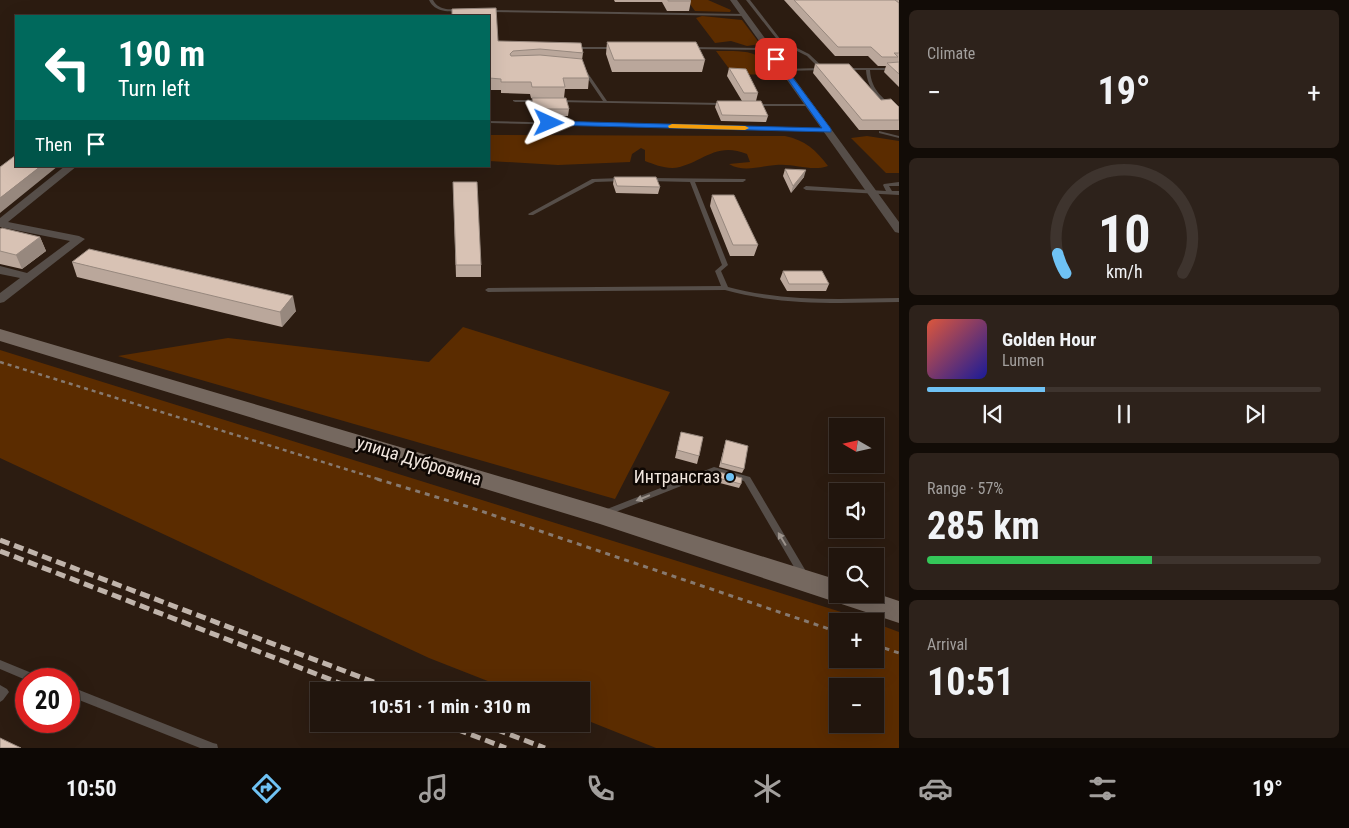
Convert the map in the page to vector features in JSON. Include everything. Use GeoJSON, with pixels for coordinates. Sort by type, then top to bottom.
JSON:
{"type":"FeatureCollection","features":[{"type":"Feature","properties":{"kind":"main road","name":"улица Дубровина"},"geometry":{"type":"LineString","coordinates":[[0,335],[600,515],[829,588]]}},
{"type":"Feature","properties":{"kind":"main road"},"geometry":{"type":"LineString","coordinates":[[872,603],[899,612]]}},
{"type":"Feature","properties":{"kind":"street"},"geometry":{"type":"LineString","coordinates":[[733,0],[899,230]]}},
{"type":"Feature","properties":{"kind":"street"},"geometry":{"type":"LineString","coordinates":[[0,224],[71,167]]}},
{"type":"Feature","properties":{"kind":"street"},"geometry":{"type":"LineString","coordinates":[[0,224],[79,239],[0,299]]}},
{"type":"Feature","properties":{"kind":"street"},"geometry":{"type":"LineString","coordinates":[[0,270],[29,277]]}},
{"type":"Feature","properties":{"kind":"lane"},"geometry":{"type":"LineString","coordinates":[[431,0],[432,4],[438,8],[471,11]]}},
{"type":"Feature","properties":{"kind":"lane"},"geometry":{"type":"LineString","coordinates":[[748,0],[780,41],[808,55],[823,69]]}},
{"type":"Feature","properties":{"kind":"lane"},"geometry":{"type":"LineString","coordinates":[[480,11],[745,15]]}},
{"type":"Feature","properties":{"kind":"lane"},"geometry":{"type":"LineString","coordinates":[[566,48],[624,48]]}},
{"type":"Feature","properties":{"kind":"lane"},"geometry":{"type":"LineString","coordinates":[[681,48],[768,49]]}},
{"type":"Feature","properties":{"kind":"lane"},"geometry":{"type":"LineString","coordinates":[[575,66],[583,67],[606,102]]}},
{"type":"Feature","properties":{"kind":"lane"},"geometry":{"type":"LineString","coordinates":[[868,69],[868,79],[873,91],[899,113]]}},
{"type":"Feature","properties":{"kind":"lane"},"geometry":{"type":"LineString","coordinates":[[783,70],[899,69]]}},
{"type":"Feature","properties":{"kind":"lane"},"geometry":{"type":"LineString","coordinates":[[515,101],[544,101]]}},
{"type":"Feature","properties":{"kind":"lane"},"geometry":{"type":"LineString","coordinates":[[554,102],[728,104]]}},
{"type":"Feature","properties":{"kind":"lane"},"geometry":{"type":"LineString","coordinates":[[747,105],[809,105]]}},
{"type":"Feature","properties":{"kind":"lane"},"geometry":{"type":"LineString","coordinates":[[490,122],[828,130]]}},
{"type":"Feature","properties":{"kind":"lane"},"geometry":{"type":"LineString","coordinates":[[880,132],[899,137]]}},
{"type":"Feature","properties":{"kind":"lane"},"geometry":{"type":"LineString","coordinates":[[531,214],[594,180],[633,180]]}},
{"type":"Feature","properties":{"kind":"lane"},"geometry":{"type":"LineString","coordinates":[[643,180],[744,180]]}},
{"type":"Feature","properties":{"kind":"lane"},"geometry":{"type":"LineString","coordinates":[[692,180],[725,265],[718,271],[724,288]]}},
{"type":"Feature","properties":{"kind":"lane"},"geometry":{"type":"LineString","coordinates":[[890,193],[886,185],[899,184]]}},
{"type":"Feature","properties":{"kind":"lane"},"geometry":{"type":"LineString","coordinates":[[806,188],[899,193]]}},
{"type":"Feature","properties":{"kind":"lane"},"geometry":{"type":"LineString","coordinates":[[488,290],[724,288],[759,297],[837,301],[899,300]]}},
{"type":"Feature","properties":{"kind":"lane"},"geometry":{"type":"LineString","coordinates":[[600,515],[714,470],[746,480],[807,581]]}},
{"type":"Feature","properties":{"kind":"lane"},"geometry":{"type":"LineString","coordinates":[[0,664],[15,670]]}},
{"type":"Feature","properties":{"kind":"lane"},"geometry":{"type":"LineString","coordinates":[[0,690],[4,692],[0,697]]}},
{"type":"Feature","properties":{"kind":"lane"},"geometry":{"type":"LineString","coordinates":[[80,695],[213,748]]}},
{"type":"Feature","properties":{"kind":"path"},"geometry":{"type":"LineString","coordinates":[[0,362],[469,507],[829,629]]}},
{"type":"Feature","properties":{"kind":"path"},"geometry":{"type":"LineString","coordinates":[[884,648],[899,653]]}},
{"type":"Feature","properties":{"kind":"shaded area"},"geometry":{"type":"Polygon","coordinates":[[[687,0],[708,0],[731,10],[730,12],[695,11],[687,0]]]}},
{"type":"Feature","properties":{"kind":"shaded area"},"geometry":{"type":"Polygon","coordinates":[[[702,16],[742,20],[760,44],[747,46],[731,41],[715,43],[696,18],[702,16]]]}},
{"type":"Feature","properties":{"kind":"shaded area"},"geometry":{"type":"Polygon","coordinates":[[[716,51],[751,53],[765,60],[778,75],[733,74],[716,51]]]}},
{"type":"Feature","properties":{"kind":"shaded area"},"geometry":{"type":"Polygon","coordinates":[[[490,135],[785,136],[809,146],[828,166],[815,168],[783,165],[740,168],[729,164],[750,162],[747,154],[735,150],[725,150],[682,166],[669,168],[645,161],[645,150],[641,148],[632,154],[630,162],[558,165],[490,161],[490,135]]]}},
{"type":"Feature","properties":{"kind":"shaded area"},"geometry":{"type":"Polygon","coordinates":[[[867,136],[899,141],[899,173],[886,173],[851,138],[867,136]]]}},
{"type":"Feature","properties":{"kind":"shaded area"},"geometry":{"type":"Polygon","coordinates":[[[463,327],[670,392],[615,499],[118,356],[228,338],[429,362],[463,327]]]}},
{"type":"Feature","properties":{"kind":"shaded area"},"geometry":{"type":"Polygon","coordinates":[[[0,350],[844,613],[829,613],[829,668],[884,668],[884,626],[899,632],[899,748],[656,748],[590,722],[590,682],[490,682],[429,658],[0,458],[0,350]]]}},
{"type":"Feature","properties":{"kind":"building"},"geometry":{"type":"Polygon","coordinates":[[[690,0],[691,1],[668,1],[690,0]]]}},
{"type":"Feature","properties":{"kind":"building"},"geometry":{"type":"Polygon","coordinates":[[[794,0],[895,0],[899,3],[899,53],[894,53],[898,57],[882,57],[871,47],[838,47],[794,0]]]}},
{"type":"Feature","properties":{"kind":"building"},"geometry":{"type":"Polygon","coordinates":[[[496,8],[498,41],[581,43],[583,53],[540,49],[513,51],[510,54],[511,56],[540,55],[582,59],[589,78],[563,78],[565,87],[532,87],[531,82],[501,82],[501,79],[490,78],[490,15],[452,15],[452,9],[496,8]]]}},
{"type":"Feature","properties":{"kind":"building"},"geometry":{"type":"Polygon","coordinates":[[[607,42],[696,42],[705,60],[614,60],[607,42]]]}},
{"type":"Feature","properties":{"kind":"building"},"geometry":{"type":"Polygon","coordinates":[[[899,62],[899,74],[887,63],[899,62]]]}},
{"type":"Feature","properties":{"kind":"building"},"geometry":{"type":"Polygon","coordinates":[[[815,64],[849,64],[881,100],[891,99],[899,107],[899,120],[862,120],[815,64]]]}},
{"type":"Feature","properties":{"kind":"building"},"geometry":{"type":"Polygon","coordinates":[[[729,68],[746,69],[758,93],[744,93],[729,68]]]}},
{"type":"Feature","properties":{"kind":"building"},"geometry":{"type":"Polygon","coordinates":[[[532,98],[566,98],[569,109],[534,109],[532,98]]]}},
{"type":"Feature","properties":{"kind":"building"},"geometry":{"type":"Polygon","coordinates":[[[717,101],[761,101],[768,116],[722,115],[717,101]]]}},
{"type":"Feature","properties":{"kind":"building"},"geometry":{"type":"Polygon","coordinates":[[[15,156],[15,167],[40,167],[0,198],[0,167],[15,156]]]}},
{"type":"Feature","properties":{"kind":"building"},"geometry":{"type":"Polygon","coordinates":[[[785,169],[806,170],[793,186],[785,169]]]}},
{"type":"Feature","properties":{"kind":"building"},"geometry":{"type":"Polygon","coordinates":[[[614,177],[656,177],[660,187],[617,186],[614,177]]]}},
{"type":"Feature","properties":{"kind":"building"},"geometry":{"type":"Polygon","coordinates":[[[453,182],[477,182],[481,265],[456,265],[453,182]]]}},
{"type":"Feature","properties":{"kind":"building"},"geometry":{"type":"Polygon","coordinates":[[[712,195],[734,195],[758,245],[733,245],[712,195]]]}},
{"type":"Feature","properties":{"kind":"building"},"geometry":{"type":"Polygon","coordinates":[[[0,229],[40,237],[16,255],[0,251],[0,229]]]}},
{"type":"Feature","properties":{"kind":"building"},"geometry":{"type":"Polygon","coordinates":[[[89,249],[293,296],[280,312],[72,262],[89,249]]]}},
{"type":"Feature","properties":{"kind":"building"},"geometry":{"type":"Polygon","coordinates":[[[783,271],[822,271],[829,284],[789,284],[783,271]]]}},
{"type":"Feature","properties":{"kind":"building"},"geometry":{"type":"Polygon","coordinates":[[[681,432],[703,437],[699,456],[677,450],[681,432]]]}},
{"type":"Feature","properties":{"kind":"building"},"geometry":{"type":"Polygon","coordinates":[[[726,440],[748,446],[744,469],[721,463],[726,440]]]}},
{"type":"Feature","properties":{"kind":"building"},"geometry":{"type":"Polygon","coordinates":[[[719,472],[742,478],[741,484],[718,478],[719,472]]]}},
{"type":"Feature","properties":{"kind":"building"},"geometry":{"type":"Polygon","coordinates":[[[0,738],[21,748],[0,748],[0,738]]]}},
{"type":"Feature","properties":{"kind":"railway"},"geometry":{"type":"LineString","coordinates":[[0,540],[373,682]]}},
{"type":"Feature","properties":{"kind":"railway"},"geometry":{"type":"LineString","coordinates":[[0,551],[337,682]]}},
{"type":"Feature","properties":{"kind":"railway"},"geometry":{"type":"LineString","coordinates":[[464,732],[506,748]]}},
{"type":"Feature","properties":{"kind":"railway"},"geometry":{"type":"LineString","coordinates":[[503,732],[545,748]]}},
{"type":"Feature","properties":{"kind":"slow traffic"},"geometry":{"type":"LineString","coordinates":[[672,126],[745,128]]}},
{"type":"Feature","properties":{"kind":"place","name":"Интрансгаз"},"geometry":{"type":"Point","coordinates":[730,477]}},
{"type":"Feature","properties":{"kind":"route"},"geometry":{"type":"LineString","coordinates":[[549,123],[828,130],[776,59]]}}]}
